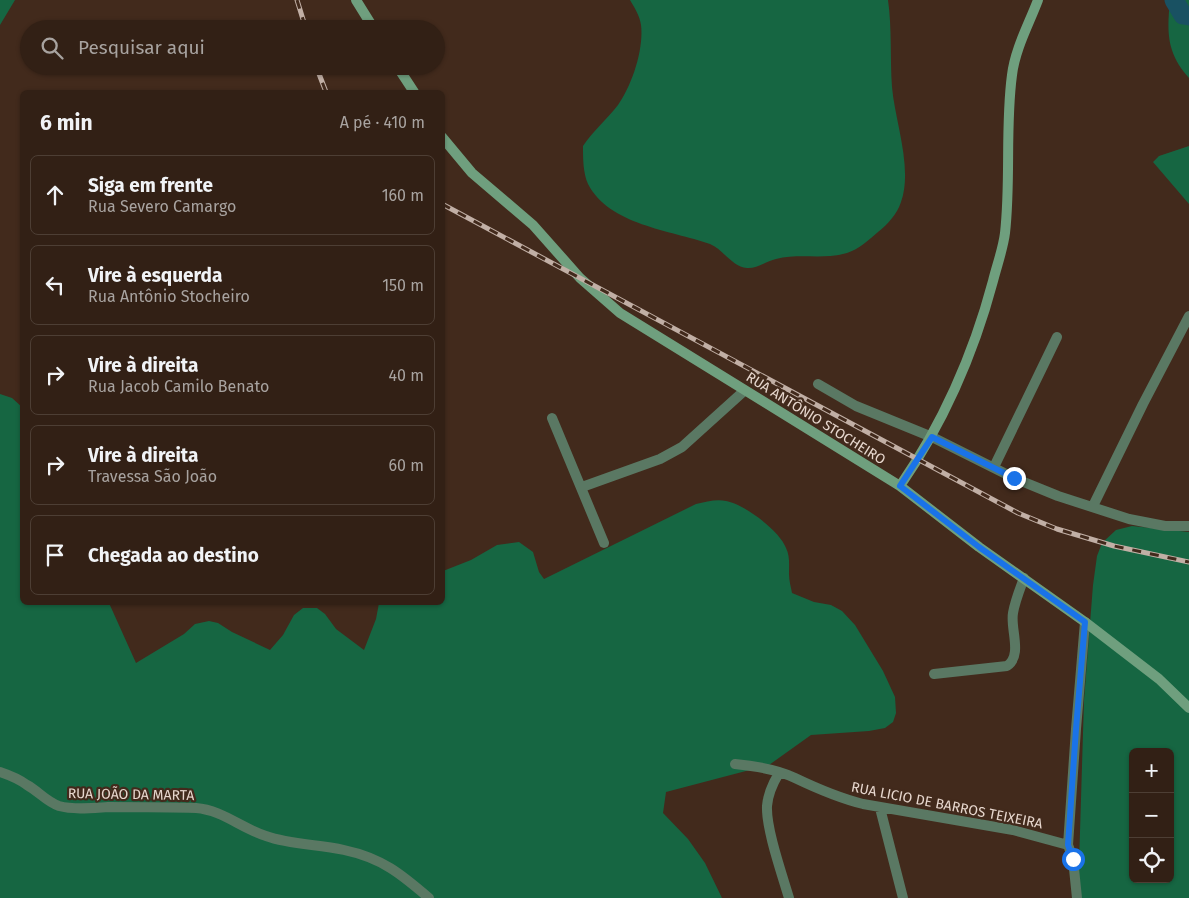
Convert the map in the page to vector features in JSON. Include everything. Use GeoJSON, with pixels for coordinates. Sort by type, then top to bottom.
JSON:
{"type":"FeatureCollection","features":[{"type":"Feature","properties":{"kind":"street"},"geometry":{"type":"LineString","coordinates":[[356,0],[368,20]]}},
{"type":"Feature","properties":{"kind":"street"},"geometry":{"type":"LineString","coordinates":[[900,486],[932,437],[958,383],[978,335],[1004,235],[1008,193],[1008,120],[1012,73],[1017,52],[1038,0]]}},
{"type":"Feature","properties":{"kind":"street"},"geometry":{"type":"LineString","coordinates":[[403,75],[413,90]]}},
{"type":"Feature","properties":{"kind":"street","name":"RUA ANTÔNIO STOCHEIRO"},"geometry":{"type":"LineString","coordinates":[[445,142],[472,173],[533,225],[580,278],[601,298],[628,318],[744,391],[900,486],[979,547],[1085,622],[1159,679],[1189,708]]}},
{"type":"Feature","properties":{"kind":"street"},"geometry":{"type":"LineString","coordinates":[[1093,506],[1189,316]]}},
{"type":"Feature","properties":{"kind":"street"},"geometry":{"type":"LineString","coordinates":[[994,467],[1057,336]]}},
{"type":"Feature","properties":{"kind":"street"},"geometry":{"type":"LineString","coordinates":[[818,384],[856,406],[932,437],[1014,478],[1058,496],[1129,519],[1165,526],[1189,526]]}},
{"type":"Feature","properties":{"kind":"street"},"geometry":{"type":"LineString","coordinates":[[582,487],[660,459],[682,447],[744,391]]}},
{"type":"Feature","properties":{"kind":"street"},"geometry":{"type":"LineString","coordinates":[[552,418],[604,543]]}},
{"type":"Feature","properties":{"kind":"street"},"geometry":{"type":"LineString","coordinates":[[934,674],[1012,664],[1015,652],[1013,614],[1024,578]]}},
{"type":"Feature","properties":{"kind":"street"},"geometry":{"type":"LineString","coordinates":[[1077,898],[1073,859],[1068,845],[1085,622]]}},
{"type":"Feature","properties":{"kind":"street","name":"RUA LICIO DE BARROS TEIXEIRA"},"geometry":{"type":"LineString","coordinates":[[735,764],[758,766],[839,798],[880,808],[1012,830],[1068,845]]}},
{"type":"Feature","properties":{"kind":"street","name":"RUA JOÃO DA MARTA"},"geometry":{"type":"LineString","coordinates":[[0,772],[27,784],[59,806],[208,810],[227,816],[265,836],[286,842],[343,850],[367,856],[386,864],[409,880],[429,898]]}},
{"type":"Feature","properties":{"kind":"street"},"geometry":{"type":"LineString","coordinates":[[779,773],[772,784],[767,807],[769,826],[789,898]]}},
{"type":"Feature","properties":{"kind":"street"},"geometry":{"type":"LineString","coordinates":[[880,808],[903,898]]}},
{"type":"Feature","properties":{"kind":"green space"},"geometry":{"type":"Polygon","coordinates":[[[0,0],[15,0],[0,25],[0,0]]]}},
{"type":"Feature","properties":{"kind":"green space"},"geometry":{"type":"Polygon","coordinates":[[[630,0],[888,0],[892,87],[905,175],[901,202],[892,218],[867,241],[847,253],[829,256],[785,257],[747,268],[737,265],[715,246],[659,230],[610,209],[598,198],[586,180],[583,146],[618,105],[628,87],[636,66],[641,45],[641,25],[630,0]]]}},
{"type":"Feature","properties":{"kind":"green space"},"geometry":{"type":"Polygon","coordinates":[[[1170,0],[1189,0],[1189,78],[1181,68],[1172,50],[1168,22],[1170,0]]]}},
{"type":"Feature","properties":{"kind":"green space"},"geometry":{"type":"Polygon","coordinates":[[[1189,146],[1189,204],[1153,162],[1159,156],[1189,146]]]}},
{"type":"Feature","properties":{"kind":"green space"},"geometry":{"type":"Polygon","coordinates":[[[0,394],[12,398],[20,405],[20,605],[110,605],[136,663],[184,634],[195,624],[209,621],[218,623],[232,632],[270,650],[283,635],[294,615],[303,608],[317,608],[325,614],[336,629],[364,650],[376,619],[379,605],[445,605],[445,570],[471,560],[497,545],[519,542],[533,552],[539,572],[544,579],[696,504],[722,500],[742,507],[777,534],[788,554],[789,579],[792,593],[814,602],[831,605],[842,611],[855,625],[883,671],[895,697],[896,713],[893,722],[885,728],[811,735],[769,765],[666,792],[663,813],[688,839],[705,863],[722,898],[0,898],[0,394]]]}},
{"type":"Feature","properties":{"kind":"green space"},"geometry":{"type":"Polygon","coordinates":[[[1132,526],[1189,532],[1189,898],[1078,898],[1084,700],[1093,585],[1097,556],[1102,543],[1116,530],[1132,526]]]}},
{"type":"Feature","properties":{"kind":"waterway"},"geometry":{"type":"LineString","coordinates":[[1174,0],[1183,15],[1189,16]]}},
{"type":"Feature","properties":{"kind":"railway"},"geometry":{"type":"LineString","coordinates":[[297,0],[303,20]]}},
{"type":"Feature","properties":{"kind":"railway"},"geometry":{"type":"LineString","coordinates":[[319,75],[325,90]]}},
{"type":"Feature","properties":{"kind":"railway"},"geometry":{"type":"LineString","coordinates":[[445,206],[1018,513],[1057,529],[1114,546],[1189,562]]}},
{"type":"Feature","properties":{"kind":"route"},"geometry":{"type":"LineString","coordinates":[[1014,478],[932,437],[900,486],[979,547],[1085,622],[1068,845],[1073,859]]}}]}
